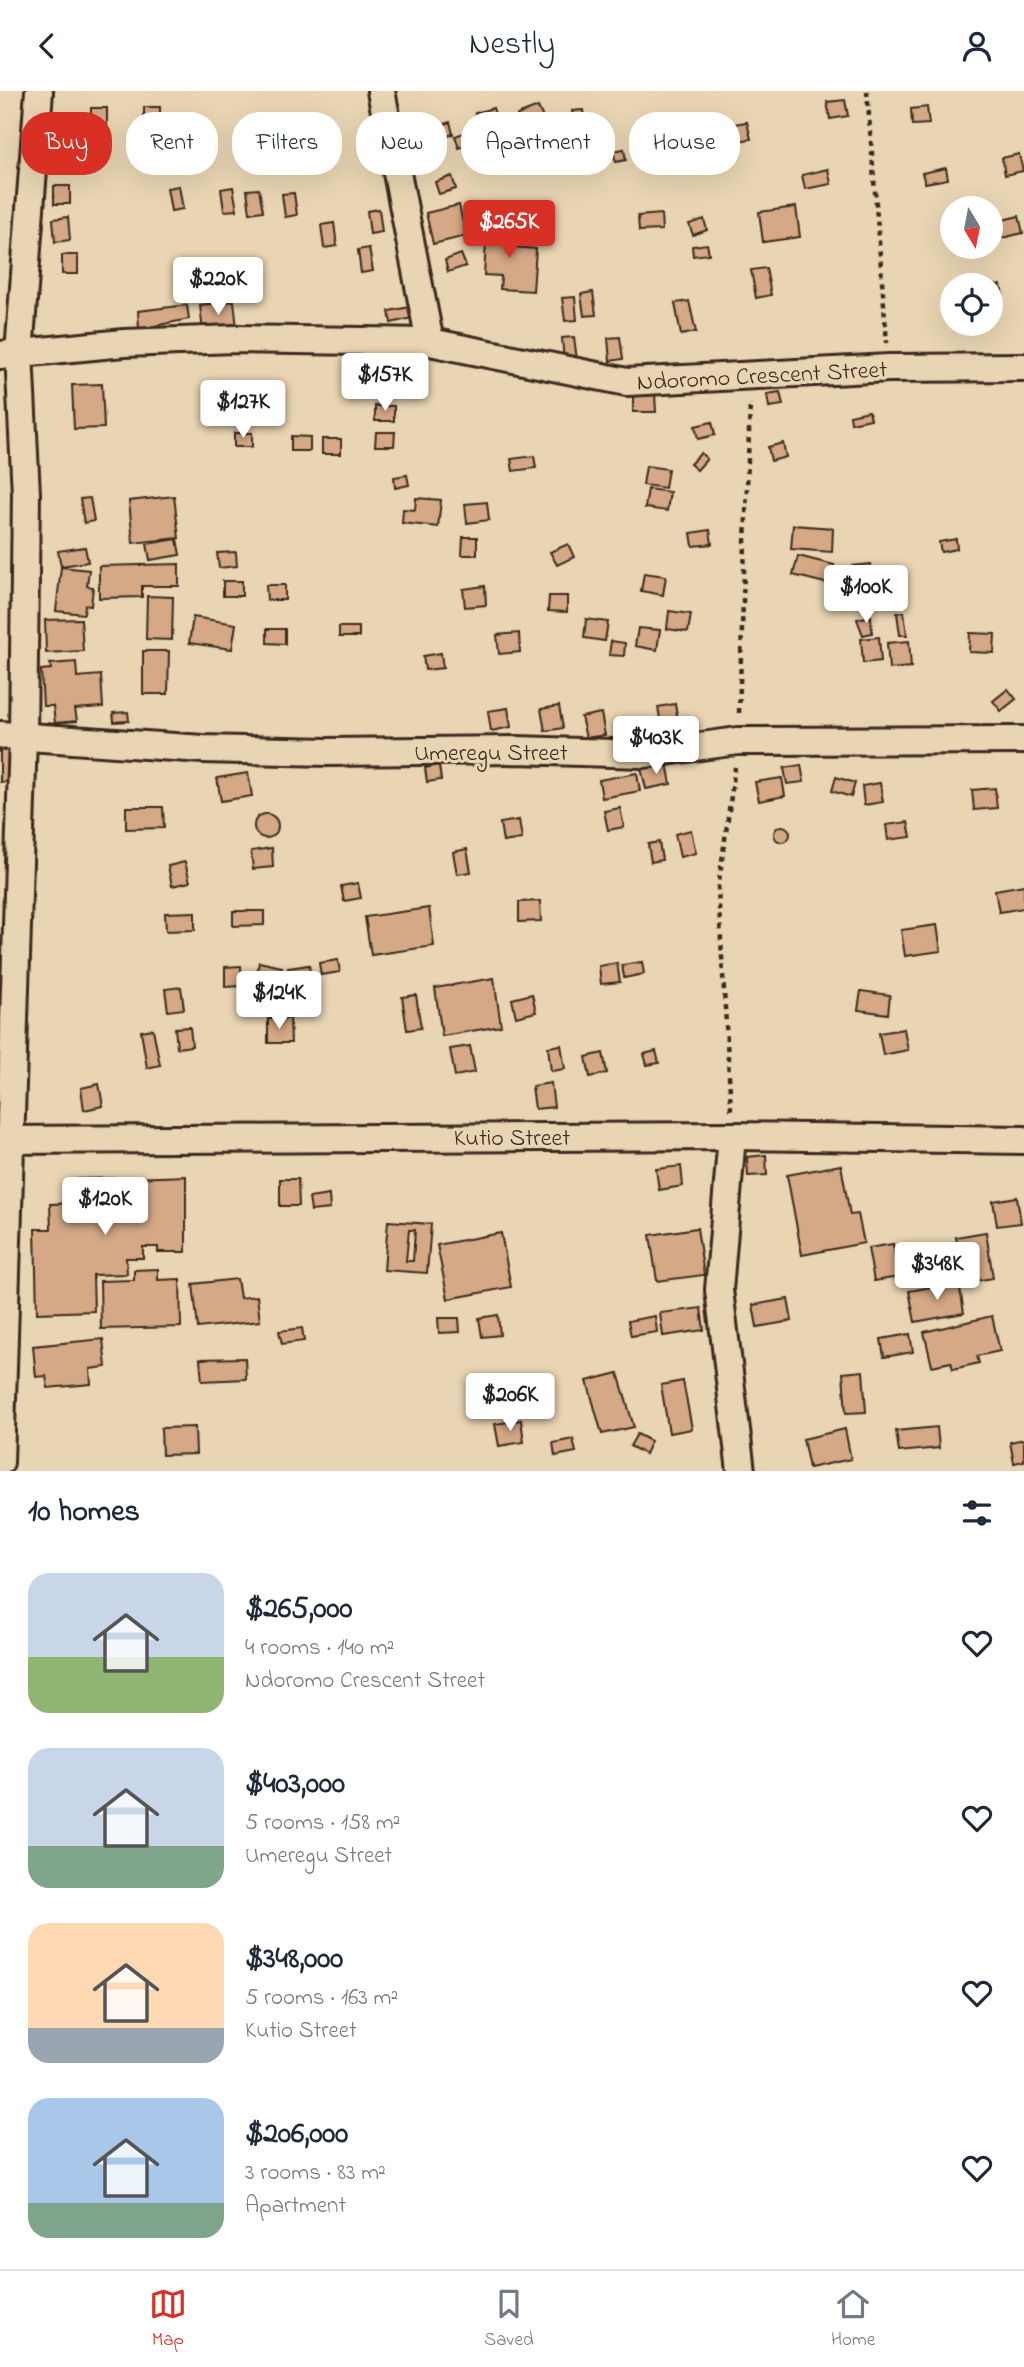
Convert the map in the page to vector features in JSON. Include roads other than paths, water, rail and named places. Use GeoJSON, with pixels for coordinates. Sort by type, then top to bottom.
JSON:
{"type":"FeatureCollection","features":[{"type":"Feature","properties":{"kind":"street"},"geometry":{"type":"LineString","coordinates":[[0,1462],[11,735],[26,494],[9,354],[39,91]]}},
{"type":"Feature","properties":{"kind":"street"},"geometry":{"type":"LineString","coordinates":[[381,91],[430,342]]}},
{"type":"Feature","properties":{"kind":"street","name":"Ndoromo Crescent Street"},"geometry":{"type":"LineString","coordinates":[[9,354],[124,343],[221,340],[430,342],[627,382],[889,368],[1024,367]]}},
{"type":"Feature","properties":{"kind":"street","name":"Umeregu Street"},"geometry":{"type":"LineString","coordinates":[[11,735],[203,749],[328,753],[517,750],[644,754],[738,741],[1024,740]]}},
{"type":"Feature","properties":{"kind":"street"},"geometry":{"type":"LineString","coordinates":[[732,1136],[719,1290],[741,1471]]}},
{"type":"Feature","properties":{"kind":"street","name":"Kutio Street"},"geometry":{"type":"LineString","coordinates":[[4,1140],[732,1136],[1024,1140]]}}]}
